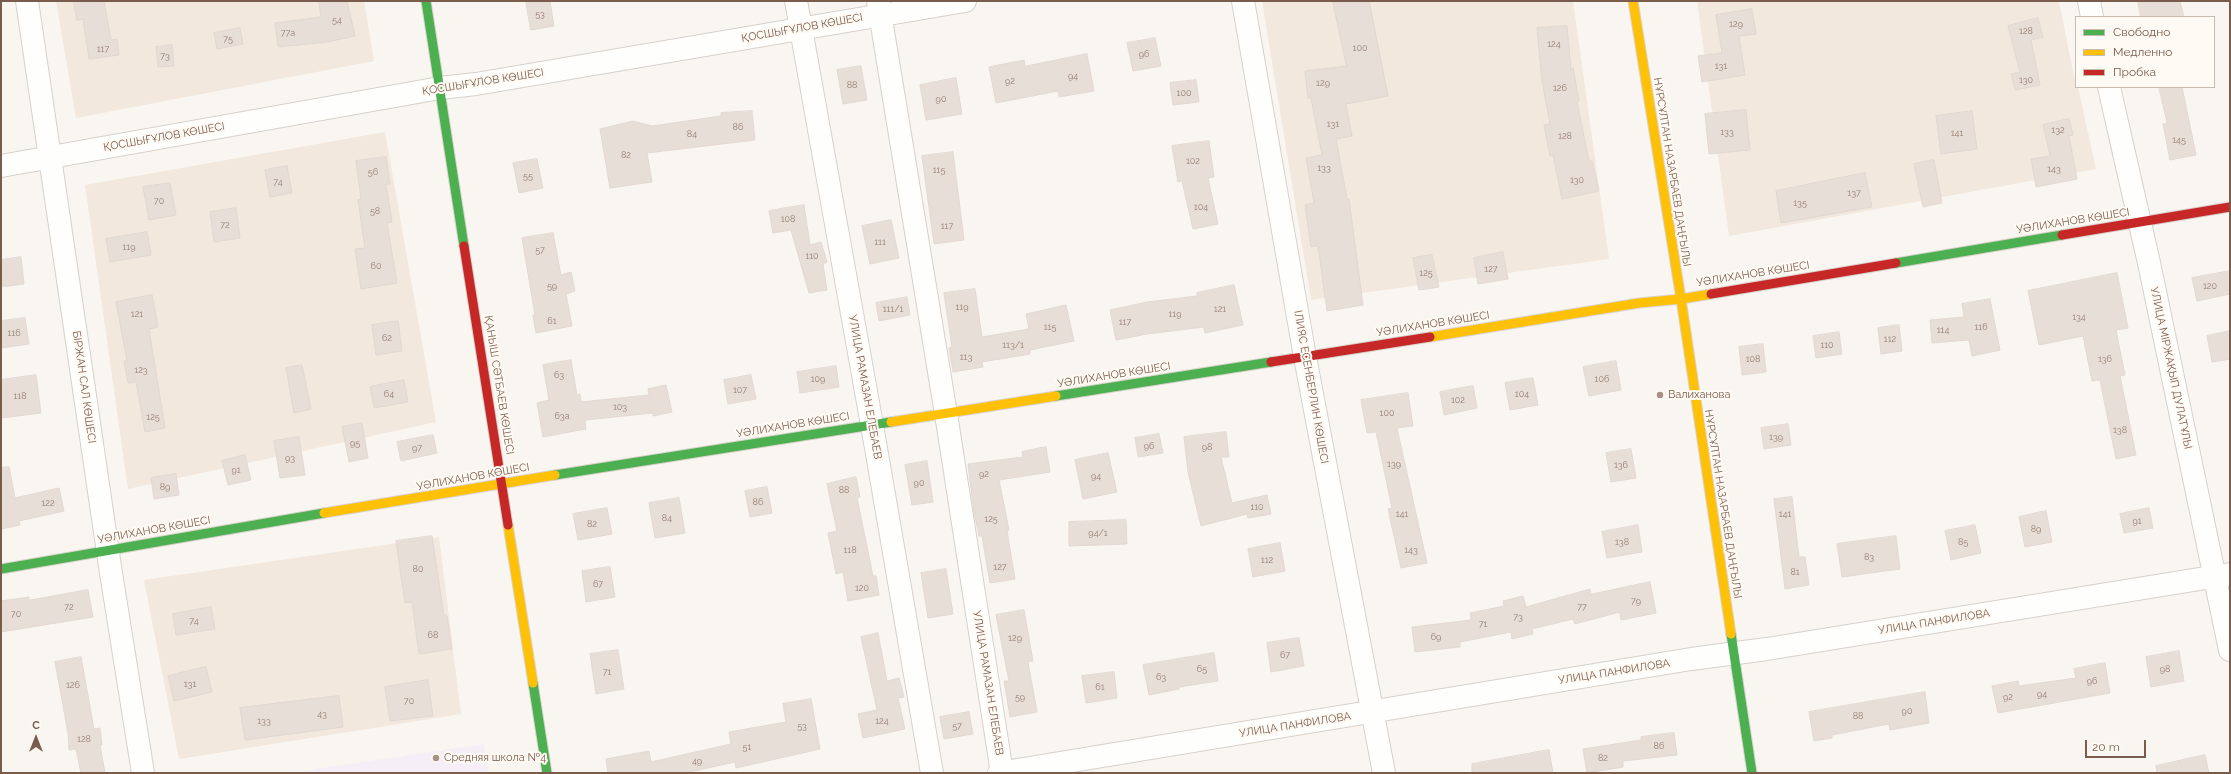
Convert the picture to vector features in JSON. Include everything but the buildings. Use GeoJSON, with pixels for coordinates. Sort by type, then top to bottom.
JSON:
{"type":"FeatureCollection","features":[{"type":"Feature","properties":{"kind":"main road","name":"ҚАНЫШ СӘТБАЕВ КӨШЕСІ"},"geometry":{"type":"LineString","coordinates":[[426,1],[547,773]]}},
{"type":"Feature","properties":{"kind":"main road","name":"НҰРСҰЛТАН НАЗАРБАЕВ ДАҢҒЫЛЫ"},"geometry":{"type":"LineString","coordinates":[[1633,1],[1752,773]]}},
{"type":"Feature","properties":{"kind":"main road","name":"УӘЛИХАНОВ КӨШЕСІ"},"geometry":{"type":"LineString","coordinates":[[1,568],[502,483],[946,414],[1631,304],[1680,299],[2230,207]]}},
{"type":"Feature","properties":{"kind":"street","name":"БІРЖАН САЛ КӨШЕСІ"},"geometry":{"type":"LineString","coordinates":[[27,1],[142,773]]}},
{"type":"Feature","properties":{"kind":"street","name":"УЛИЦА РАМАЗАН ЕЛЕБАЕВ"},"geometry":{"type":"LineString","coordinates":[[796,1],[872,425],[932,773]]}},
{"type":"Feature","properties":{"kind":"street","name":"ҚОСШЫҒҰЛОВ КӨШЕСІ"},"geometry":{"type":"LineString","coordinates":[[1,166],[440,88],[476,84],[800,28],[880,8],[965,1]]}},
{"type":"Feature","properties":{"kind":"street","name":"ІЛИЯС ЕСЕНБЕРЛИН КӨШЕСІ"},"geometry":{"type":"LineString","coordinates":[[1243,1],[1305,357],[1384,773]]}},
{"type":"Feature","properties":{"kind":"street"},"geometry":{"type":"LineString","coordinates":[[2089,1],[2092,16]]}},
{"type":"Feature","properties":{"kind":"street","name":"УЛИЦА РАМАЗАН ЕЛЕБАЕВ"},"geometry":{"type":"LineString","coordinates":[[880,8],[946,414],[1002,773]]}},
{"type":"Feature","properties":{"kind":"street","name":"УЛИЦА МІРЖАҚЫП ДУЛАТҰЛЫ"},"geometry":{"type":"LineString","coordinates":[[2109,88],[2222,575],[2230,650]]}},
{"type":"Feature","properties":{"kind":"street","name":"УЛИЦА ПАНФИЛОВА"},"geometry":{"type":"LineString","coordinates":[[999,773],[2222,575]]}},
{"type":"Feature","properties":{"kind":"shaded area"},"geometry":{"type":"Polygon","coordinates":[[[56,1],[364,1],[374,61],[76,118],[56,1]]]}},
{"type":"Feature","properties":{"kind":"shaded area"},"geometry":{"type":"Polygon","coordinates":[[[1262,1],[1573,1],[1609,259],[1311,300],[1262,1]]]}},
{"type":"Feature","properties":{"kind":"shaded area"},"geometry":{"type":"Polygon","coordinates":[[[1697,1],[2059,1],[2075,88],[2078,88],[2096,169],[1729,236],[1697,1]]]}},
{"type":"Feature","properties":{"kind":"shaded area"},"geometry":{"type":"Polygon","coordinates":[[[385,132],[436,422],[128,489],[85,185],[385,132]]]}},
{"type":"Feature","properties":{"kind":"shaded area"},"geometry":{"type":"Polygon","coordinates":[[[439,537],[461,714],[179,759],[144,580],[439,537]]]}},
{"type":"Feature","properties":{"kind":"shaded area","name":"Средняя школа №4"},"geometry":{"type":"Polygon","coordinates":[[[484,744],[488,773],[290,773],[484,744]]]}},
{"type":"Feature","properties":{"kind":"traffic: fast"},"geometry":{"type":"LineString","coordinates":[[426,1],[464,246]]}},
{"type":"Feature","properties":{"kind":"traffic: fast"},"geometry":{"type":"LineString","coordinates":[[1896,263],[2062,235]]}},
{"type":"Feature","properties":{"kind":"traffic: fast"},"geometry":{"type":"LineString","coordinates":[[1056,396],[1271,362]]}},
{"type":"Feature","properties":{"kind":"traffic: fast"},"geometry":{"type":"LineString","coordinates":[[555,475],[891,422]]}},
{"type":"Feature","properties":{"kind":"traffic: fast"},"geometry":{"type":"LineString","coordinates":[[1,569],[324,513]]}},
{"type":"Feature","properties":{"kind":"traffic: fast"},"geometry":{"type":"LineString","coordinates":[[1731,634],[1752,773]]}},
{"type":"Feature","properties":{"kind":"traffic: fast"},"geometry":{"type":"LineString","coordinates":[[533,683],[547,773]]}},
{"type":"Feature","properties":{"kind":"traffic: slow"},"geometry":{"type":"LineString","coordinates":[[1633,1],[1681,299],[1711,294]]}},
{"type":"Feature","properties":{"kind":"traffic: slow"},"geometry":{"type":"LineString","coordinates":[[1681,299],[1731,634]]}},
{"type":"Feature","properties":{"kind":"traffic: slow"},"geometry":{"type":"LineString","coordinates":[[1430,337],[1639,303],[1681,299]]}},
{"type":"Feature","properties":{"kind":"traffic: slow"},"geometry":{"type":"LineString","coordinates":[[891,422],[1056,396]]}},
{"type":"Feature","properties":{"kind":"traffic: slow"},"geometry":{"type":"LineString","coordinates":[[324,513],[555,475]]}},
{"type":"Feature","properties":{"kind":"traffic: slow"},"geometry":{"type":"LineString","coordinates":[[508,525],[533,683]]}},
{"type":"Feature","properties":{"kind":"traffic: jam"},"geometry":{"type":"LineString","coordinates":[[2062,235],[2230,207]]}},
{"type":"Feature","properties":{"kind":"traffic: jam"},"geometry":{"type":"LineString","coordinates":[[464,246],[508,525]]}},
{"type":"Feature","properties":{"kind":"traffic: jam"},"geometry":{"type":"LineString","coordinates":[[1711,294],[1896,263]]}},
{"type":"Feature","properties":{"kind":"traffic: jam"},"geometry":{"type":"LineString","coordinates":[[1271,362],[1430,337]]}},
{"type":"Feature","properties":{"kind":"place","name":"Валиханова"},"geometry":{"type":"Point","coordinates":[1660,395]}},
{"type":"Feature","properties":{"kind":"place","name":"Средняя школа №4"},"geometry":{"type":"Point","coordinates":[436,758]}}]}
